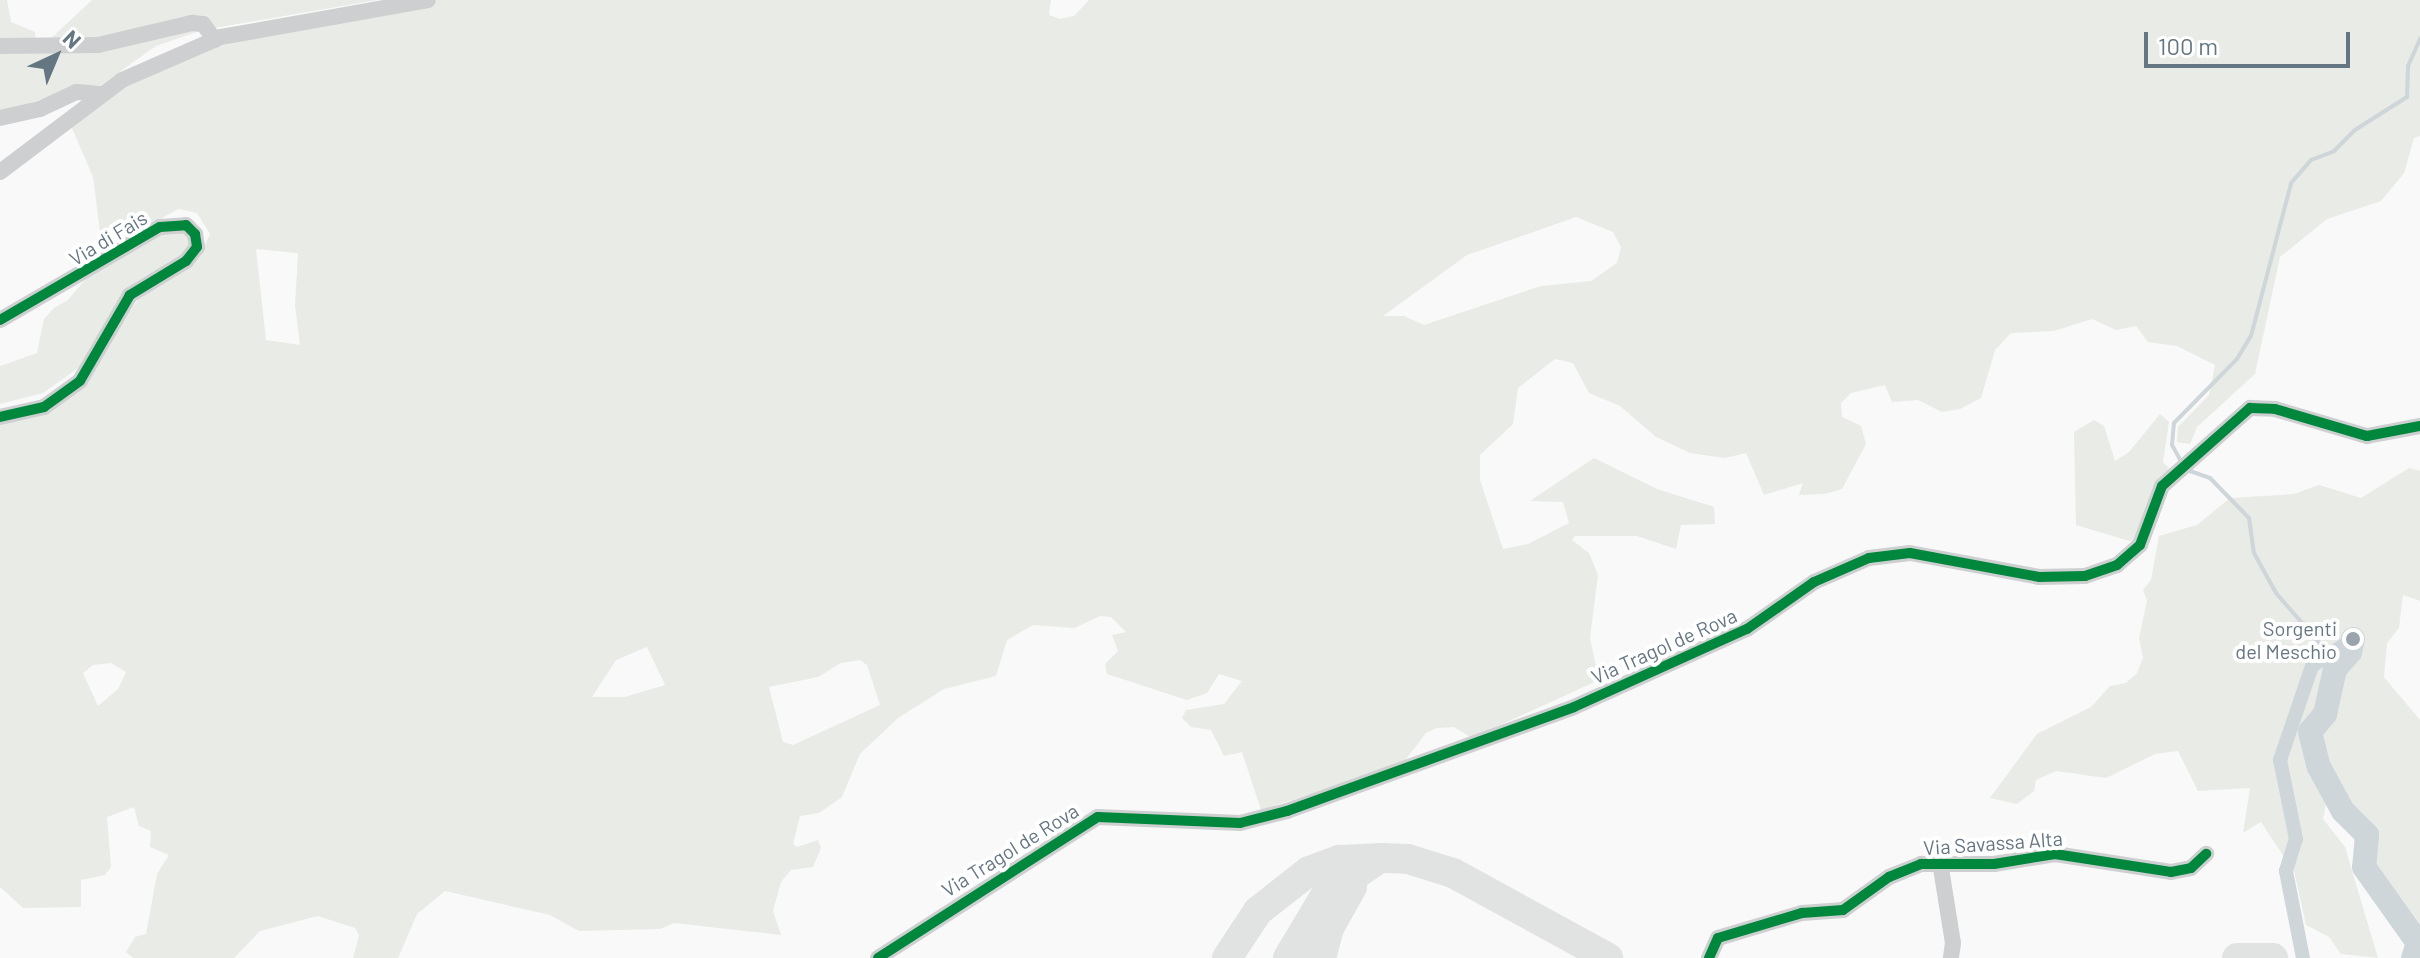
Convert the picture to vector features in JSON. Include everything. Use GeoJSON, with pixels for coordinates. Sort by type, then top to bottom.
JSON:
{"type":"FeatureCollection","features":[{"type":"Feature","properties":{"kind":"highway"},"geometry":{"type":"LineString","coordinates":[[1288,958],[1325,896],[1357,870],[1383,858]]}},
{"type":"Feature","properties":{"kind":"highway"},"geometry":{"type":"LineString","coordinates":[[1321,958],[1342,901],[1383,858]]}},
{"type":"Feature","properties":{"kind":"highway"},"geometry":{"type":"LineString","coordinates":[[1227,958],[1258,911],[1309,871],[1340,860],[1383,858],[1408,859],[1453,873],[1608,958]]}},
{"type":"Feature","properties":{"kind":"highway"},"geometry":{"type":"LineString","coordinates":[[2237,958],[2273,958]]}},
{"type":"Feature","properties":{"kind":"street"},"geometry":{"type":"LineString","coordinates":[[0,172],[122,80],[215,40],[428,0]]}},
{"type":"Feature","properties":{"kind":"street"},"geometry":{"type":"LineString","coordinates":[[0,46],[98,45],[192,23],[203,24],[215,40]]}},
{"type":"Feature","properties":{"kind":"street"},"geometry":{"type":"LineString","coordinates":[[0,118],[40,109],[76,92],[103,94]]}},
{"type":"Feature","properties":{"kind":"street","name":"Via di Fais"},"geometry":{"type":"LineString","coordinates":[[0,320],[160,227],[186,225],[195,234],[197,247],[186,261],[130,295],[80,381],[44,407],[0,417]]}},
{"type":"Feature","properties":{"kind":"street","name":"Via Tragol de Rova"},"geometry":{"type":"LineString","coordinates":[[878,958],[1098,817],[1240,823],[1287,811],[1574,707],[1747,629],[1814,582],[1869,558],[1910,553],[2039,577],[2085,576],[2117,565],[2140,545],[2162,486],[2250,408],[2275,409],[2367,436],[2420,426]]}},
{"type":"Feature","properties":{"kind":"street","name":"Via Savassa Alta"},"geometry":{"type":"LineString","coordinates":[[1709,958],[1718,938],[1802,913],[1843,910],[1889,877],[1940,862],[1994,864],[2055,854],[2171,872],[2191,868],[2206,854]]}},
{"type":"Feature","properties":{"kind":"street","name":"Via Savassa Alta"},"geometry":{"type":"LineString","coordinates":[[1940,862],[1953,943],[1951,958]]}},
{"type":"Feature","properties":{"kind":"shaded area"},"geometry":{"type":"Polygon","coordinates":[[[0,0],[7,0],[11,22],[35,32],[36,45],[0,43],[0,0]]]}},
{"type":"Feature","properties":{"kind":"shaded area"},"geometry":{"type":"Polygon","coordinates":[[[92,0],[377,0],[214,28],[174,25],[44,45],[92,0]]]}},
{"type":"Feature","properties":{"kind":"shaded area"},"geometry":{"type":"Polygon","coordinates":[[[430,0],[1051,0],[1049,15],[1060,19],[1074,16],[1089,0],[2420,0],[2420,136],[2414,138],[2404,173],[2381,201],[2327,219],[2280,257],[2255,374],[2197,427],[2190,444],[2177,442],[2178,427],[2209,395],[2215,365],[2177,346],[2148,342],[2136,326],[2116,330],[2092,319],[2054,331],[2011,333],[1995,350],[1981,398],[1960,409],[1942,412],[1918,400],[1892,402],[1885,385],[1851,393],[1841,403],[1842,417],[1861,426],[1866,444],[1842,489],[1825,494],[1799,495],[1803,483],[1764,495],[1746,453],[1725,458],[1690,453],[1656,437],[1620,406],[1589,393],[1573,363],[1555,359],[1518,388],[1513,424],[1480,455],[1480,480],[1503,549],[1528,544],[1569,523],[1563,502],[1530,501],[1594,458],[1657,489],[1714,507],[1715,524],[1681,525],[1676,549],[1637,536],[1575,536],[1572,540],[1589,553],[1598,575],[1590,638],[1599,680],[1472,738],[1454,727],[1437,728],[1426,733],[1403,763],[1389,769],[1261,810],[1242,752],[1224,756],[1211,730],[1191,727],[1182,718],[1186,710],[1224,704],[1242,681],[1219,674],[1207,693],[1187,700],[1107,674],[1105,664],[1118,651],[1112,635],[1126,632],[1111,617],[1100,616],[1074,628],[1033,625],[1007,640],[996,676],[944,689],[898,718],[860,754],[842,797],[819,813],[800,816],[793,844],[797,847],[818,840],[821,848],[813,867],[791,870],[781,882],[773,911],[781,935],[674,923],[660,929],[579,931],[550,915],[445,891],[417,914],[398,958],[353,958],[359,935],[355,928],[318,916],[260,931],[234,958],[133,958],[126,952],[135,937],[146,934],[157,874],[169,855],[150,847],[151,831],[139,826],[134,807],[107,817],[111,867],[105,875],[81,880],[81,907],[23,908],[0,887],[0,418],[18,413],[89,374],[145,289],[199,258],[210,234],[197,213],[178,209],[111,247],[100,232],[93,177],[69,121],[152,61],[430,0]],[[1576,217],[1467,255],[1383,316],[1404,316],[1424,325],[1541,286],[1591,281],[1617,263],[1621,247],[1613,232],[1576,217]],[[256,249],[266,340],[300,345],[295,305],[298,253],[256,249]],[[647,647],[616,660],[592,697],[625,697],[665,685],[647,647]],[[860,660],[841,663],[818,677],[769,687],[783,742],[793,745],[880,705],[867,665],[860,660]],[[111,663],[93,665],[83,673],[98,706],[118,689],[126,672],[111,663]]]}},
{"type":"Feature","properties":{"kind":"shaded area"},"geometry":{"type":"Polygon","coordinates":[[[202,30],[156,46],[101,85],[83,85],[0,114],[0,50],[202,30]]]}},
{"type":"Feature","properties":{"kind":"shaded area"},"geometry":{"type":"Polygon","coordinates":[[[170,223],[196,234],[183,255],[137,281],[81,366],[43,393],[0,404],[0,366],[37,353],[44,319],[54,308],[68,300],[92,271],[170,223]]]}},
{"type":"Feature","properties":{"kind":"shaded area"},"geometry":{"type":"Polygon","coordinates":[[[2160,414],[2169,422],[2163,462],[2170,469],[2136,543],[2076,525],[2074,432],[2094,420],[2104,426],[2115,461],[2129,452],[2160,414]]]}},
{"type":"Feature","properties":{"kind":"shaded area"},"geometry":{"type":"Polygon","coordinates":[[[2409,468],[2420,471],[2420,601],[2403,595],[2399,628],[2387,643],[2384,677],[2420,720],[2420,946],[2368,879],[2367,835],[2337,795],[2326,804],[2323,819],[2345,847],[2378,958],[2341,954],[2329,937],[2306,925],[2291,857],[2284,857],[2261,822],[2243,833],[2250,788],[2198,791],[2178,751],[2155,754],[2106,778],[2056,771],[2036,780],[2034,791],[2017,804],[1990,798],[2037,734],[2091,707],[2110,686],[2126,683],[2137,673],[2143,658],[2139,638],[2147,601],[2143,590],[2151,580],[2159,536],[2197,525],[2230,498],[2294,494],[2319,485],[2361,498],[2409,468]]]}},
{"type":"Feature","properties":{"kind":"waterway"},"geometry":{"type":"LineString","coordinates":[[2182,463],[2172,445],[2174,423],[2237,359],[2251,336],[2291,183],[2311,160],[2334,151],[2355,130],[2407,97],[2408,66],[2420,39]]}},
{"type":"Feature","properties":{"kind":"waterway"},"geometry":{"type":"LineString","coordinates":[[2187,470],[2210,478],[2249,518],[2254,553],[2276,593],[2321,645],[2332,683]]}},
{"type":"Feature","properties":{"kind":"waterway"},"geometry":{"type":"LineString","coordinates":[[2303,958],[2286,871],[2296,839],[2280,760],[2312,666],[2353,639]]}},
{"type":"Feature","properties":{"kind":"waterway"},"geometry":{"type":"LineString","coordinates":[[2353,639],[2350,652],[2335,669],[2325,714],[2310,732],[2319,767],[2343,811],[2367,835],[2364,867],[2418,943],[2413,958]]}},
{"type":"Feature","properties":{"kind":"cycle path"},"geometry":{"type":"LineString","coordinates":[[0,320],[160,227],[186,225],[195,234],[197,247],[186,261],[130,295],[80,381],[44,407],[0,417]]}},
{"type":"Feature","properties":{"kind":"cycle path"},"geometry":{"type":"LineString","coordinates":[[878,958],[1098,817],[1240,823],[1287,811],[1574,707],[1747,629],[1814,582],[1869,558],[1910,553],[2039,577],[2085,576],[2117,565],[2140,545],[2162,486],[2250,408],[2275,409],[2367,436],[2420,426]]}},
{"type":"Feature","properties":{"kind":"cycle path"},"geometry":{"type":"LineString","coordinates":[[1709,958],[1718,938],[1802,913],[1843,910],[1889,877],[1921,864],[1994,864],[2055,854],[2171,872],[2191,868],[2206,854]]}},
{"type":"Feature","properties":{"kind":"place","name":"Sorgenti del Meschio"},"geometry":{"type":"Point","coordinates":[2353,639]}}]}
